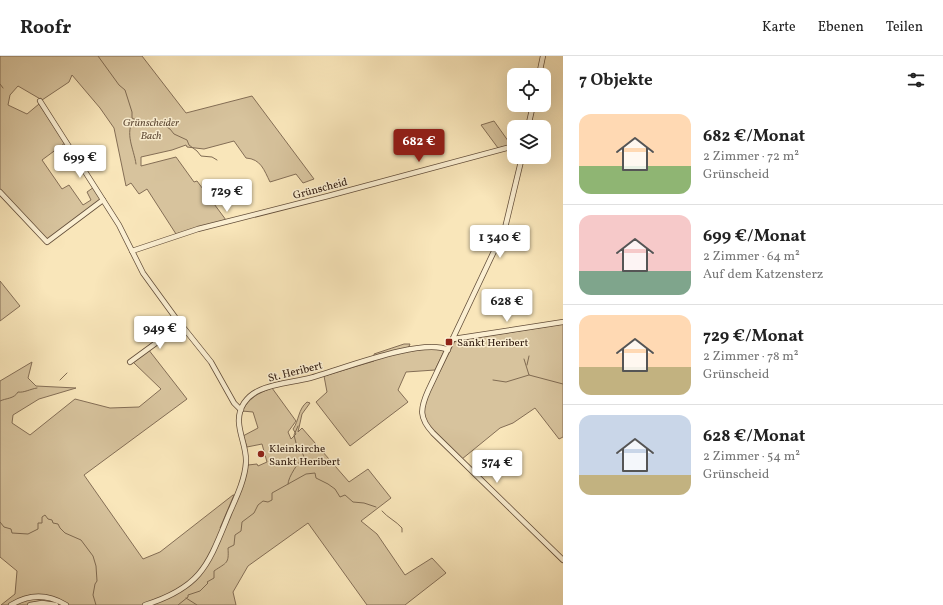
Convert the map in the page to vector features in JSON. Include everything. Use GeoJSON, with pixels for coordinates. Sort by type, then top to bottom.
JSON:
{"type":"FeatureCollection","features":[{"type":"Feature","properties":{"kind":"street"},"geometry":{"type":"LineString","coordinates":[[540,68],[543,56]]}},
{"type":"Feature","properties":{"kind":"street"},"geometry":{"type":"LineString","coordinates":[[40,102],[104,200],[119,225],[143,273],[211,362],[234,403],[240,410],[238,421],[245,449],[246,463],[244,474],[237,496],[212,555],[204,569],[190,583],[166,598],[145,605]]}},
{"type":"Feature","properties":{"kind":"street","name":"Grünscheid"},"geometry":{"type":"LineString","coordinates":[[132,251],[198,229],[507,148]]}},
{"type":"Feature","properties":{"kind":"street"},"geometry":{"type":"LineString","coordinates":[[520,164],[505,228],[424,401],[422,418],[426,425],[563,560]]}},
{"type":"Feature","properties":{"kind":"street"},"geometry":{"type":"LineString","coordinates":[[0,192],[47,242],[104,200]]}},
{"type":"Feature","properties":{"kind":"street"},"geometry":{"type":"LineString","coordinates":[[453,339],[563,322]]}},
{"type":"Feature","properties":{"kind":"street"},"geometry":{"type":"LineString","coordinates":[[130,362],[182,324]]}},
{"type":"Feature","properties":{"kind":"street","name":"St. Heribert"},"geometry":{"type":"LineString","coordinates":[[240,410],[248,398],[264,388],[311,378],[410,349],[436,346],[448,350]]}},
{"type":"Feature","properties":{"kind":"street"},"geometry":{"type":"LineString","coordinates":[[11,605],[26,598],[39,596],[54,599],[66,605]]}},
{"type":"Feature","properties":{"kind":"street"},"geometry":{"type":"LineString","coordinates":[[30,605],[42,603],[56,605]]}},
{"type":"Feature","properties":{"kind":"green space"},"geometry":{"type":"Polygon","coordinates":[[[0,56],[142,56],[186,113],[252,96],[314,179],[303,183],[296,174],[270,182],[259,163],[255,160],[246,158],[234,141],[204,149],[187,147],[186,145],[172,150],[141,157],[141,166],[176,157],[194,182],[197,181],[226,220],[176,234],[147,189],[139,194],[131,183],[126,186],[114,128],[100,108],[72,75],[69,82],[42,100],[18,86],[10,95],[8,105],[27,114],[39,104],[65,143],[42,160],[62,189],[69,185],[83,205],[91,200],[87,192],[94,187],[102,200],[47,240],[0,189],[0,56]]]}},
{"type":"Feature","properties":{"kind":"green space"},"geometry":{"type":"Polygon","coordinates":[[[494,121],[507,139],[507,146],[498,148],[481,125],[494,121]]]}},
{"type":"Feature","properties":{"kind":"green space"},"geometry":{"type":"Polygon","coordinates":[[[0,281],[20,306],[0,321],[0,281]]]}},
{"type":"Feature","properties":{"kind":"green space"},"geometry":{"type":"Polygon","coordinates":[[[563,324],[563,437],[559,439],[535,408],[513,423],[500,428],[462,459],[428,426],[423,411],[425,401],[455,341],[563,324]]]}},
{"type":"Feature","properties":{"kind":"green space"},"geometry":{"type":"Polygon","coordinates":[[[404,344],[410,344],[407,351],[436,348],[444,351],[435,370],[406,372],[398,390],[408,402],[350,446],[316,402],[327,392],[324,376],[374,361],[374,354],[404,344]]]}},
{"type":"Feature","properties":{"kind":"green space"},"geometry":{"type":"Polygon","coordinates":[[[148,349],[187,399],[84,475],[143,559],[160,552],[234,495],[220,528],[224,530],[248,465],[257,464],[258,466],[267,462],[262,444],[247,447],[243,436],[258,428],[253,412],[242,411],[254,396],[272,388],[296,421],[288,432],[291,439],[296,434],[293,429],[302,408],[307,402],[310,403],[302,414],[298,432],[302,428],[349,482],[368,469],[391,498],[361,521],[377,534],[405,575],[432,558],[446,573],[405,605],[367,605],[308,523],[248,566],[233,592],[236,605],[1,605],[15,594],[17,571],[0,557],[0,381],[32,362],[28,378],[36,386],[76,388],[39,399],[13,415],[12,423],[30,435],[75,399],[110,408],[139,407],[161,389],[133,362],[148,349]]]}},
{"type":"Feature","properties":{"kind":"waterway","name":"Grünscheider Bach"},"geometry":{"type":"LineString","coordinates":[[98,56],[119,85],[125,90],[132,112],[132,118],[141,123],[153,125],[162,124],[170,129],[174,134],[187,140],[189,145],[201,156],[212,157],[217,160]]}},
{"type":"Feature","properties":{"kind":"waterway"},"geometry":{"type":"LineString","coordinates":[[0,84],[3,88]]}},
{"type":"Feature","properties":{"kind":"waterway"},"geometry":{"type":"LineString","coordinates":[[134,119],[131,124],[130,141],[136,164]]}},
{"type":"Feature","properties":{"kind":"waterway"},"geometry":{"type":"LineString","coordinates":[[527,365],[529,356]]}},
{"type":"Feature","properties":{"kind":"waterway"},"geometry":{"type":"LineString","coordinates":[[524,359],[529,375],[563,384]]}},
{"type":"Feature","properties":{"kind":"waterway"},"geometry":{"type":"LineString","coordinates":[[60,380],[67,373]]}},
{"type":"Feature","properties":{"kind":"waterway"},"geometry":{"type":"LineString","coordinates":[[493,380],[506,382],[529,375]]}},
{"type":"Feature","properties":{"kind":"waterway"},"geometry":{"type":"LineString","coordinates":[[0,401],[12,397],[18,392],[37,388]]}},
{"type":"Feature","properties":{"kind":"waterway"},"geometry":{"type":"LineString","coordinates":[[288,484],[294,469],[304,457],[302,452],[297,447],[294,435],[298,426]]}},
{"type":"Feature","properties":{"kind":"waterway"},"geometry":{"type":"LineString","coordinates":[[178,605],[188,597],[188,595],[200,591],[208,583],[207,582],[214,578],[214,571],[226,562],[228,557],[228,548],[234,545],[235,535],[241,531],[242,522],[254,513],[258,505],[263,501],[268,502],[272,500],[272,493],[306,474],[315,473],[316,478],[335,489],[340,497],[345,495],[353,502],[364,503],[376,507]]}},
{"type":"Feature","properties":{"kind":"waterway"},"geometry":{"type":"LineString","coordinates":[[382,511],[402,528],[402,532]]}},
{"type":"Feature","properties":{"kind":"waterway"},"geometry":{"type":"LineString","coordinates":[[0,522],[4,527],[11,529],[12,533],[28,534],[38,529],[38,523],[42,523],[42,517],[45,515],[48,519],[52,520],[53,523],[58,524],[65,533],[81,540],[93,556],[96,566],[97,581],[93,595],[96,605]]}},
{"type":"Feature","properties":{"kind":"waterway"},"geometry":{"type":"LineString","coordinates":[[186,598],[197,605]]}},
{"type":"Feature","properties":{"kind":"place","name":"Sankt Heribert"},"geometry":{"type":"Point","coordinates":[449,342]}},
{"type":"Feature","properties":{"kind":"place","name":"Kleinkirche Sankt Heribert"},"geometry":{"type":"Point","coordinates":[261,454]}}]}
